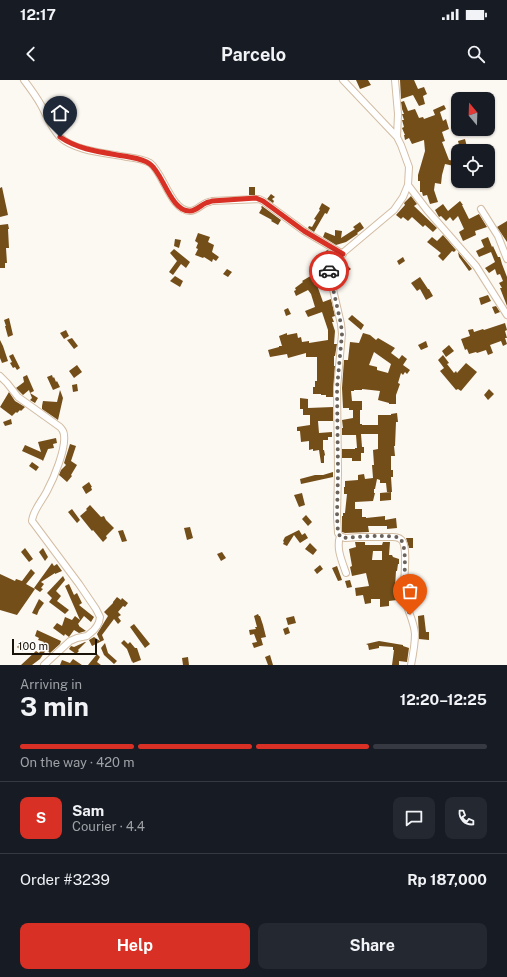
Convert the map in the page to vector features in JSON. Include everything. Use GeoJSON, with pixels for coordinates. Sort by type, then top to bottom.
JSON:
{"type":"FeatureCollection","features":[{"type":"Feature","properties":{"kind":"street"},"geometry":{"type":"LineString","coordinates":[[24,80],[36,96],[60,137],[76,146],[92,151],[141,159],[151,164],[156,169],[164,186],[178,206],[184,210],[194,210],[212,201],[259,199],[304,231],[343,254]]}},
{"type":"Feature","properties":{"kind":"street"},"geometry":{"type":"LineString","coordinates":[[343,80],[397,137],[409,167],[408,185],[403,198],[394,210],[332,262],[329,272],[342,334],[337,388],[337,516],[338,533],[340,536],[338,544],[346,573]]}},
{"type":"Feature","properties":{"kind":"street"},"geometry":{"type":"LineString","coordinates":[[395,80],[398,114],[397,137]]}},
{"type":"Feature","properties":{"kind":"street"},"geometry":{"type":"LineString","coordinates":[[408,185],[427,210],[476,266],[507,315]]}},
{"type":"Feature","properties":{"kind":"street"},"geometry":{"type":"LineString","coordinates":[[481,209],[498,236],[507,259]]}},
{"type":"Feature","properties":{"kind":"street"},"geometry":{"type":"LineString","coordinates":[[0,376],[18,397],[60,427],[62,430],[64,435],[62,454],[48,489],[32,517],[32,521],[79,584],[100,617],[98,626],[87,636],[70,641],[44,665]]}},
{"type":"Feature","properties":{"kind":"street"},"geometry":{"type":"LineString","coordinates":[[340,536],[344,538],[397,537],[403,541],[405,558],[404,596],[413,623],[415,635],[411,665]]}},
{"type":"Feature","properties":{"kind":"building"},"geometry":{"type":"Polygon","coordinates":[[[356,80],[368,80],[371,85],[360,89],[356,80]]]}},
{"type":"Feature","properties":{"kind":"building"},"geometry":{"type":"Polygon","coordinates":[[[400,80],[414,80],[418,89],[424,87],[427,94],[423,96],[425,104],[419,106],[413,95],[401,99],[400,80]]]}},
{"type":"Feature","properties":{"kind":"building"},"geometry":{"type":"Polygon","coordinates":[[[404,101],[408,111],[415,109],[419,118],[423,117],[424,119],[435,115],[433,110],[444,105],[446,109],[440,112],[443,121],[446,119],[449,129],[442,132],[445,141],[442,142],[449,160],[451,160],[451,165],[445,164],[441,184],[435,183],[434,190],[438,202],[430,204],[427,195],[423,196],[422,192],[420,192],[420,181],[418,181],[418,175],[425,151],[424,140],[412,144],[409,138],[405,140],[405,135],[402,128],[404,127],[402,120],[404,120],[402,114],[404,114],[401,102],[404,101]]]}},
{"type":"Feature","properties":{"kind":"building"},"geometry":{"type":"Polygon","coordinates":[[[465,139],[466,144],[459,144],[458,141],[465,139]]]}},
{"type":"Feature","properties":{"kind":"building"},"geometry":{"type":"Polygon","coordinates":[[[2,187],[8,215],[0,217],[0,188],[2,187]]]}},
{"type":"Feature","properties":{"kind":"building"},"geometry":{"type":"Polygon","coordinates":[[[249,187],[255,187],[255,195],[249,195],[249,187]]]}},
{"type":"Feature","properties":{"kind":"building"},"geometry":{"type":"Polygon","coordinates":[[[271,194],[275,197],[272,199],[274,201],[273,203],[267,199],[271,194]]]}},
{"type":"Feature","properties":{"kind":"building"},"geometry":{"type":"Polygon","coordinates":[[[411,196],[417,204],[414,206],[437,228],[433,232],[425,225],[423,227],[412,217],[408,221],[403,217],[401,219],[396,215],[411,196]]]}},
{"type":"Feature","properties":{"kind":"building"},"geometry":{"type":"Polygon","coordinates":[[[460,201],[469,219],[479,214],[487,227],[475,231],[476,235],[463,241],[459,232],[464,229],[458,216],[453,221],[450,217],[446,221],[441,216],[439,217],[435,210],[443,204],[448,211],[460,201]]]}},
{"type":"Feature","properties":{"kind":"building"},"geometry":{"type":"Polygon","coordinates":[[[322,203],[330,208],[327,214],[325,213],[314,232],[308,228],[309,226],[312,227],[316,220],[314,219],[320,210],[319,209],[322,203]]]}},
{"type":"Feature","properties":{"kind":"building"},"geometry":{"type":"Polygon","coordinates":[[[262,206],[281,220],[278,225],[259,213],[262,206]]]}},
{"type":"Feature","properties":{"kind":"building"},"geometry":{"type":"Polygon","coordinates":[[[507,221],[507,242],[497,227],[507,221]]]}},
{"type":"Feature","properties":{"kind":"building"},"geometry":{"type":"Polygon","coordinates":[[[360,222],[364,228],[346,242],[336,245],[323,237],[325,232],[335,236],[335,230],[342,231],[341,238],[355,229],[353,227],[360,222]]]}},
{"type":"Feature","properties":{"kind":"building"},"geometry":{"type":"Polygon","coordinates":[[[8,224],[9,248],[6,248],[7,263],[5,263],[5,268],[0,268],[0,225],[8,224]]]}},
{"type":"Feature","properties":{"kind":"building"},"geometry":{"type":"Polygon","coordinates":[[[198,233],[210,237],[208,242],[214,245],[212,252],[219,257],[216,261],[213,259],[212,262],[204,257],[195,255],[198,249],[196,248],[198,243],[195,241],[198,233]]]}},
{"type":"Feature","properties":{"kind":"building"},"geometry":{"type":"Polygon","coordinates":[[[443,235],[456,250],[454,252],[452,251],[443,261],[438,256],[441,253],[427,242],[432,237],[437,241],[443,235]]]}},
{"type":"Feature","properties":{"kind":"building"},"geometry":{"type":"Polygon","coordinates":[[[488,237],[498,257],[500,257],[507,277],[507,306],[500,288],[502,288],[499,283],[503,281],[500,274],[497,275],[495,269],[489,273],[485,268],[495,262],[491,252],[479,257],[476,251],[484,247],[481,240],[488,237]]]}},
{"type":"Feature","properties":{"kind":"building"},"geometry":{"type":"Polygon","coordinates":[[[175,239],[181,240],[179,248],[174,246],[175,239]]]}},
{"type":"Feature","properties":{"kind":"building"},"geometry":{"type":"Polygon","coordinates":[[[174,249],[190,262],[186,268],[181,264],[173,275],[169,272],[177,261],[170,253],[174,249]]]}},
{"type":"Feature","properties":{"kind":"building"},"geometry":{"type":"Polygon","coordinates":[[[327,250],[332,252],[328,258],[329,259],[325,269],[314,284],[317,286],[326,278],[327,284],[318,288],[323,302],[331,299],[335,316],[332,317],[335,331],[334,344],[337,344],[334,356],[335,366],[333,397],[313,394],[313,387],[315,387],[315,381],[317,381],[317,357],[306,357],[306,353],[288,358],[287,354],[270,357],[268,350],[282,346],[279,336],[287,333],[287,335],[297,333],[298,338],[301,337],[302,342],[309,341],[309,343],[328,340],[328,330],[322,312],[308,317],[305,311],[315,307],[311,294],[308,290],[296,296],[294,291],[296,290],[295,288],[303,282],[302,281],[314,274],[312,268],[322,264],[315,258],[317,255],[321,257],[327,250]]]}},
{"type":"Feature","properties":{"kind":"building"},"geometry":{"type":"Polygon","coordinates":[[[458,252],[472,269],[469,271],[459,257],[458,252]]]}},
{"type":"Feature","properties":{"kind":"building"},"geometry":{"type":"Polygon","coordinates":[[[403,257],[405,261],[399,265],[397,261],[403,257]]]}},
{"type":"Feature","properties":{"kind":"building"},"geometry":{"type":"Polygon","coordinates":[[[342,261],[351,269],[346,273],[338,265],[342,261]]]}},
{"type":"Feature","properties":{"kind":"building"},"geometry":{"type":"Polygon","coordinates":[[[227,269],[232,272],[228,277],[223,274],[227,269]]]}},
{"type":"Feature","properties":{"kind":"building"},"geometry":{"type":"Polygon","coordinates":[[[175,276],[183,281],[180,287],[170,281],[175,276]]]}},
{"type":"Feature","properties":{"kind":"building"},"geometry":{"type":"Polygon","coordinates":[[[420,277],[433,296],[426,300],[420,289],[417,291],[411,283],[420,277]]]}},
{"type":"Feature","properties":{"kind":"building"},"geometry":{"type":"Polygon","coordinates":[[[488,295],[491,301],[481,305],[479,298],[488,295]]]}},
{"type":"Feature","properties":{"kind":"building"},"geometry":{"type":"Polygon","coordinates":[[[496,306],[500,312],[495,314],[492,307],[496,306]]]}},
{"type":"Feature","properties":{"kind":"building"},"geometry":{"type":"Polygon","coordinates":[[[288,308],[291,314],[286,316],[284,310],[288,308]]]}},
{"type":"Feature","properties":{"kind":"building"},"geometry":{"type":"Polygon","coordinates":[[[352,315],[364,325],[361,330],[348,319],[352,315]]]}},
{"type":"Feature","properties":{"kind":"building"},"geometry":{"type":"Polygon","coordinates":[[[9,318],[13,335],[8,337],[4,320],[9,318]]]}},
{"type":"Feature","properties":{"kind":"building"},"geometry":{"type":"Polygon","coordinates":[[[505,323],[507,338],[505,338],[507,344],[503,346],[501,341],[490,345],[493,353],[488,355],[486,350],[469,354],[467,349],[465,350],[461,339],[470,336],[468,330],[473,329],[474,332],[505,323]]]}},
{"type":"Feature","properties":{"kind":"building"},"geometry":{"type":"Polygon","coordinates":[[[66,330],[69,336],[64,339],[60,333],[66,330]]]}},
{"type":"Feature","properties":{"kind":"building"},"geometry":{"type":"Polygon","coordinates":[[[363,333],[370,335],[376,340],[378,338],[395,348],[391,353],[399,359],[402,355],[407,359],[403,365],[410,370],[407,374],[405,372],[403,375],[401,373],[398,383],[400,384],[396,395],[396,404],[389,404],[378,400],[380,391],[362,389],[351,391],[352,401],[362,401],[362,410],[360,410],[360,424],[362,425],[378,425],[378,415],[391,415],[397,413],[398,422],[396,422],[394,446],[395,456],[391,456],[391,470],[393,470],[393,477],[391,477],[392,492],[387,492],[386,483],[380,483],[380,480],[377,479],[373,501],[355,502],[355,509],[362,509],[362,517],[366,518],[385,516],[385,520],[396,518],[397,528],[387,529],[387,526],[368,526],[369,532],[345,533],[342,532],[342,516],[343,513],[345,513],[347,494],[344,494],[345,481],[358,480],[358,475],[364,474],[365,479],[373,478],[373,450],[378,449],[378,434],[361,434],[364,453],[361,453],[361,461],[352,461],[352,458],[342,458],[342,449],[357,448],[356,435],[342,435],[342,420],[353,418],[353,410],[343,408],[342,388],[344,360],[348,360],[350,342],[359,343],[363,333]],[[374,352],[369,365],[377,367],[377,370],[388,373],[391,364],[374,352]]]}},
{"type":"Feature","properties":{"kind":"building"},"geometry":{"type":"Polygon","coordinates":[[[72,338],[78,346],[74,349],[67,340],[72,338]]]}},
{"type":"Feature","properties":{"kind":"building"},"geometry":{"type":"Polygon","coordinates":[[[0,340],[8,361],[2,363],[0,358],[0,340]]]}},
{"type":"Feature","properties":{"kind":"building"},"geometry":{"type":"Polygon","coordinates":[[[426,341],[428,347],[421,350],[418,345],[426,341]]]}},
{"type":"Feature","properties":{"kind":"building"},"geometry":{"type":"Polygon","coordinates":[[[449,345],[454,351],[446,357],[442,351],[449,345]]]}},
{"type":"Feature","properties":{"kind":"building"},"geometry":{"type":"Polygon","coordinates":[[[13,354],[20,368],[17,370],[15,367],[13,368],[10,363],[12,362],[9,356],[13,354]]]}},
{"type":"Feature","properties":{"kind":"building"},"geometry":{"type":"Polygon","coordinates":[[[443,355],[449,363],[447,364],[454,373],[456,371],[457,373],[466,363],[477,372],[461,391],[458,389],[456,390],[440,371],[444,368],[438,360],[443,355]]]}},
{"type":"Feature","properties":{"kind":"building"},"geometry":{"type":"Polygon","coordinates":[[[77,365],[82,372],[74,378],[69,371],[77,365]]]}},
{"type":"Feature","properties":{"kind":"building"},"geometry":{"type":"Polygon","coordinates":[[[27,375],[34,391],[30,393],[29,390],[23,395],[16,388],[24,382],[23,377],[27,375]]]}},
{"type":"Feature","properties":{"kind":"building"},"geometry":{"type":"Polygon","coordinates":[[[52,375],[60,387],[53,390],[47,377],[52,375]]]}},
{"type":"Feature","properties":{"kind":"building"},"geometry":{"type":"Polygon","coordinates":[[[77,384],[78,391],[73,392],[72,385],[77,384]]]}},
{"type":"Feature","properties":{"kind":"building"},"geometry":{"type":"Polygon","coordinates":[[[489,389],[494,394],[488,400],[484,395],[489,389]]]}},
{"type":"Feature","properties":{"kind":"building"},"geometry":{"type":"Polygon","coordinates":[[[60,390],[63,398],[58,420],[42,409],[42,406],[43,401],[57,402],[60,390]]]}},
{"type":"Feature","properties":{"kind":"building"},"geometry":{"type":"Polygon","coordinates":[[[9,392],[15,401],[25,407],[12,416],[0,407],[9,392]]]}},
{"type":"Feature","properties":{"kind":"building"},"geometry":{"type":"Polygon","coordinates":[[[30,393],[38,398],[35,403],[30,400],[32,398],[30,393]]]}},
{"type":"Feature","properties":{"kind":"building"},"geometry":{"type":"Polygon","coordinates":[[[300,398],[308,399],[308,408],[333,407],[333,421],[318,421],[319,433],[332,432],[332,437],[328,437],[328,440],[323,440],[323,450],[325,455],[324,463],[321,463],[319,450],[309,450],[309,441],[301,442],[300,431],[297,431],[297,427],[310,425],[310,415],[303,415],[303,409],[300,409],[300,398]]]}},
{"type":"Feature","properties":{"kind":"building"},"geometry":{"type":"Polygon","coordinates":[[[11,419],[12,424],[5,426],[3,422],[11,419]]]}},
{"type":"Feature","properties":{"kind":"building"},"geometry":{"type":"Polygon","coordinates":[[[56,438],[57,443],[53,444],[54,448],[48,449],[43,461],[22,451],[25,445],[41,452],[38,442],[56,438]]]}},
{"type":"Feature","properties":{"kind":"building"},"geometry":{"type":"Polygon","coordinates":[[[70,444],[76,446],[71,461],[77,465],[71,475],[72,476],[67,482],[59,475],[61,470],[66,465],[64,463],[70,444]]]}},
{"type":"Feature","properties":{"kind":"building"},"geometry":{"type":"Polygon","coordinates":[[[32,462],[39,467],[36,471],[29,466],[32,462]]]}},
{"type":"Feature","properties":{"kind":"building"},"geometry":{"type":"Polygon","coordinates":[[[333,472],[333,477],[301,484],[300,479],[333,472]]]}},
{"type":"Feature","properties":{"kind":"building"},"geometry":{"type":"Polygon","coordinates":[[[89,482],[92,490],[86,494],[82,487],[89,482]]]}},
{"type":"Feature","properties":{"kind":"building"},"geometry":{"type":"Polygon","coordinates":[[[391,492],[391,500],[380,501],[380,493],[391,492]]]}},
{"type":"Feature","properties":{"kind":"building"},"geometry":{"type":"Polygon","coordinates":[[[302,493],[305,505],[299,507],[294,495],[302,493]]]}},
{"type":"Feature","properties":{"kind":"building"},"geometry":{"type":"Polygon","coordinates":[[[90,505],[101,517],[104,516],[114,528],[106,536],[107,538],[103,542],[80,516],[90,505]]]}},
{"type":"Feature","properties":{"kind":"building"},"geometry":{"type":"Polygon","coordinates":[[[72,509],[80,520],[77,523],[68,512],[72,509]]]}},
{"type":"Feature","properties":{"kind":"building"},"geometry":{"type":"Polygon","coordinates":[[[306,515],[312,522],[308,526],[302,519],[306,515]]]}},
{"type":"Feature","properties":{"kind":"building"},"geometry":{"type":"Polygon","coordinates":[[[190,527],[193,538],[187,540],[184,528],[190,527]]]}},
{"type":"Feature","properties":{"kind":"building"},"geometry":{"type":"Polygon","coordinates":[[[123,530],[127,541],[122,542],[118,531],[123,530]]]}},
{"type":"Feature","properties":{"kind":"building"},"geometry":{"type":"Polygon","coordinates":[[[299,530],[302,535],[305,533],[308,538],[300,543],[294,535],[287,546],[283,544],[285,537],[299,530]]]}},
{"type":"Feature","properties":{"kind":"building"},"geometry":{"type":"Polygon","coordinates":[[[406,538],[413,538],[413,548],[409,548],[406,538]]]}},
{"type":"Feature","properties":{"kind":"building"},"geometry":{"type":"Polygon","coordinates":[[[355,542],[365,542],[365,545],[382,545],[383,542],[390,542],[389,555],[399,559],[399,564],[396,571],[395,587],[399,587],[399,598],[397,598],[397,600],[389,601],[389,606],[380,607],[380,599],[371,599],[371,603],[365,604],[363,595],[356,596],[355,588],[369,586],[366,573],[352,576],[349,549],[356,547],[355,542]],[[373,551],[372,560],[382,560],[382,551],[373,551]]]}},
{"type":"Feature","properties":{"kind":"building"},"geometry":{"type":"Polygon","coordinates":[[[310,543],[317,550],[313,555],[305,549],[310,543]]]}},
{"type":"Feature","properties":{"kind":"building"},"geometry":{"type":"Polygon","coordinates":[[[25,548],[33,559],[29,562],[21,552],[25,548]]]}},
{"type":"Feature","properties":{"kind":"building"},"geometry":{"type":"Polygon","coordinates":[[[43,548],[48,557],[45,561],[39,552],[43,548]]]}},
{"type":"Feature","properties":{"kind":"building"},"geometry":{"type":"Polygon","coordinates":[[[222,552],[226,558],[221,561],[217,554],[222,552]]]}},
{"type":"Feature","properties":{"kind":"building"},"geometry":{"type":"Polygon","coordinates":[[[52,563],[54,566],[57,564],[62,571],[55,573],[41,582],[44,584],[41,588],[43,589],[40,592],[34,588],[52,563]]]}},
{"type":"Feature","properties":{"kind":"building"},"geometry":{"type":"Polygon","coordinates":[[[320,565],[323,569],[317,574],[314,570],[320,565]]]}},
{"type":"Feature","properties":{"kind":"building"},"geometry":{"type":"Polygon","coordinates":[[[337,566],[342,580],[338,581],[332,568],[337,566]]]}},
{"type":"Feature","properties":{"kind":"building"},"geometry":{"type":"Polygon","coordinates":[[[31,569],[35,573],[26,584],[35,589],[17,615],[0,610],[0,574],[15,581],[16,579],[22,581],[31,569]]]}},
{"type":"Feature","properties":{"kind":"building"},"geometry":{"type":"Polygon","coordinates":[[[63,576],[65,580],[56,591],[61,596],[57,601],[69,610],[65,614],[49,602],[52,598],[47,593],[63,576]]]}},
{"type":"Feature","properties":{"kind":"building"},"geometry":{"type":"Polygon","coordinates":[[[350,580],[352,587],[347,588],[345,581],[350,580]]]}},
{"type":"Feature","properties":{"kind":"building"},"geometry":{"type":"Polygon","coordinates":[[[69,584],[74,595],[77,593],[82,603],[79,605],[94,617],[91,622],[84,616],[78,624],[86,631],[79,633],[74,630],[69,637],[65,634],[64,636],[53,628],[57,623],[62,626],[65,617],[72,620],[75,616],[80,620],[65,586],[69,584]]]}},
{"type":"Feature","properties":{"kind":"building"},"geometry":{"type":"Polygon","coordinates":[[[117,597],[121,600],[122,598],[128,603],[118,612],[121,615],[118,617],[121,621],[118,624],[114,619],[102,635],[104,640],[92,646],[89,640],[94,637],[100,641],[97,634],[108,616],[104,612],[117,597]]]}},
{"type":"Feature","properties":{"kind":"building"},"geometry":{"type":"Polygon","coordinates":[[[39,599],[44,603],[37,615],[32,613],[39,599]]]}},
{"type":"Feature","properties":{"kind":"building"},"geometry":{"type":"Polygon","coordinates":[[[258,614],[260,616],[266,637],[261,638],[263,645],[254,648],[252,643],[257,642],[254,634],[250,635],[249,630],[256,629],[255,627],[257,627],[254,616],[258,614]]]}},
{"type":"Feature","properties":{"kind":"building"},"geometry":{"type":"Polygon","coordinates":[[[424,615],[426,632],[429,632],[429,640],[419,639],[418,616],[424,615]]]}},
{"type":"Feature","properties":{"kind":"building"},"geometry":{"type":"Polygon","coordinates":[[[294,616],[296,623],[288,625],[286,618],[294,616]]]}},
{"type":"Feature","properties":{"kind":"building"},"geometry":{"type":"Polygon","coordinates":[[[134,624],[150,644],[145,648],[130,627],[134,624]]]}},
{"type":"Feature","properties":{"kind":"building"},"geometry":{"type":"Polygon","coordinates":[[[288,627],[290,633],[285,635],[283,629],[288,627]]]}},
{"type":"Feature","properties":{"kind":"building"},"geometry":{"type":"Polygon","coordinates":[[[37,630],[61,641],[60,644],[50,653],[46,650],[40,659],[32,665],[21,665],[36,651],[39,653],[45,644],[43,644],[44,642],[38,640],[39,638],[35,636],[37,630]]]}},
{"type":"Feature","properties":{"kind":"building"},"geometry":{"type":"Polygon","coordinates":[[[124,640],[128,644],[130,642],[135,648],[137,648],[141,660],[132,662],[127,649],[121,643],[124,640]]]}},
{"type":"Feature","properties":{"kind":"building"},"geometry":{"type":"Polygon","coordinates":[[[23,641],[28,645],[22,651],[17,647],[23,641]]]}},
{"type":"Feature","properties":{"kind":"building"},"geometry":{"type":"Polygon","coordinates":[[[379,641],[403,645],[409,648],[407,662],[399,661],[399,665],[392,665],[393,647],[379,646],[379,648],[369,650],[368,645],[366,644],[379,641]]]}},
{"type":"Feature","properties":{"kind":"building"},"geometry":{"type":"Polygon","coordinates":[[[85,642],[76,654],[69,649],[71,646],[74,647],[85,642]]]}},
{"type":"Feature","properties":{"kind":"building"},"geometry":{"type":"Polygon","coordinates":[[[105,643],[108,653],[117,661],[114,664],[104,655],[101,648],[105,643]]]}},
{"type":"Feature","properties":{"kind":"building"},"geometry":{"type":"Polygon","coordinates":[[[97,654],[100,657],[97,662],[101,665],[88,665],[97,654]]]}},
{"type":"Feature","properties":{"kind":"building"},"geometry":{"type":"Polygon","coordinates":[[[270,655],[273,665],[268,665],[265,657],[270,655]]]}},
{"type":"Feature","properties":{"kind":"building"},"geometry":{"type":"Polygon","coordinates":[[[188,657],[189,665],[183,665],[182,658],[188,657]]]}},
{"type":"Feature","properties":{"kind":"building"},"geometry":{"type":"Polygon","coordinates":[[[73,659],[82,665],[60,665],[62,660],[70,663],[73,659]]]}},
{"type":"Feature","properties":{"kind":"way so far"},"geometry":{"type":"LineString","coordinates":[[329,271],[342,334],[337,388],[338,533],[344,538],[384,536],[397,537],[403,541],[405,558],[404,596],[410,615]]}},
{"type":"Feature","properties":{"kind":"route"},"geometry":{"type":"LineString","coordinates":[[60,137],[76,146],[92,151],[141,159],[151,164],[156,169],[164,186],[178,206],[184,210],[194,210],[212,201],[259,199],[304,231],[343,254],[332,262],[329,271]]}}]}
